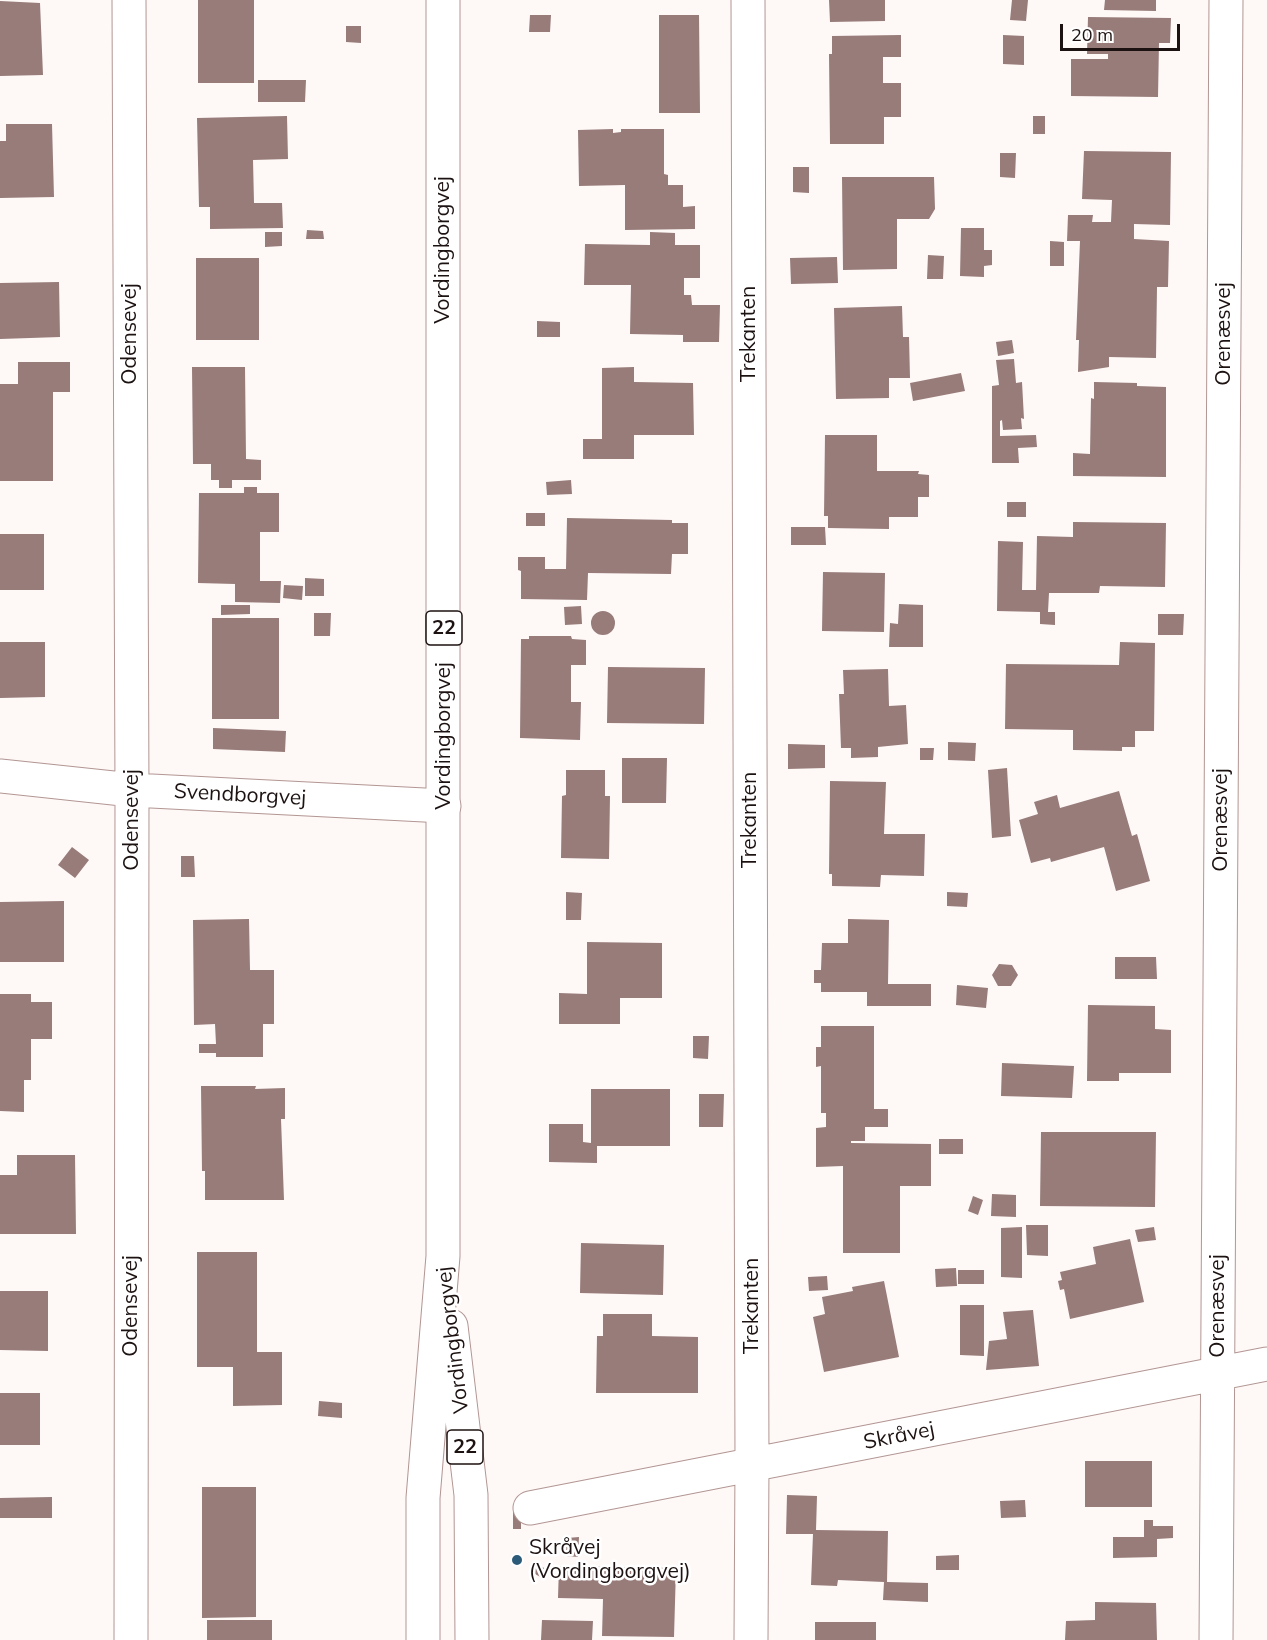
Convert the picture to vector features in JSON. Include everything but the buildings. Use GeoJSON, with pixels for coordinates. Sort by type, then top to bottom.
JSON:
{"type":"FeatureCollection","features":[{"type":"Feature","properties":{"kind":"street","name":"Odensevej"},"geometry":{"type":"LineString","coordinates":[[129,0],[132,790],[131,1640]]}},
{"type":"Feature","properties":{"kind":"street","name":"Vordingborgvej"},"geometry":{"type":"LineString","coordinates":[[423,1640],[423,1498],[443,1256],[443,0]]}},
{"type":"Feature","properties":{"kind":"street","name":"Trekanten"},"geometry":{"type":"LineString","coordinates":[[748,0],[751,1640]]}},
{"type":"Feature","properties":{"kind":"street","name":"Orenæsvej"},"geometry":{"type":"LineString","coordinates":[[1216,1640],[1226,0]]}},
{"type":"Feature","properties":{"kind":"street","name":"Svendborgvej"},"geometry":{"type":"LineString","coordinates":[[0,776],[132,790],[444,806]]}},
{"type":"Feature","properties":{"kind":"street","name":"Vordingborgvej"},"geometry":{"type":"LineString","coordinates":[[443,1256],[471,1495],[472,1640]]}},
{"type":"Feature","properties":{"kind":"street","name":"Skråvej"},"geometry":{"type":"LineString","coordinates":[[530,1508],[1267,1364]]}},
{"type":"Feature","properties":{"kind":"place","name":"Skråvej (Vordingborgvej)"},"geometry":{"type":"Point","coordinates":[517,1560]}}]}
